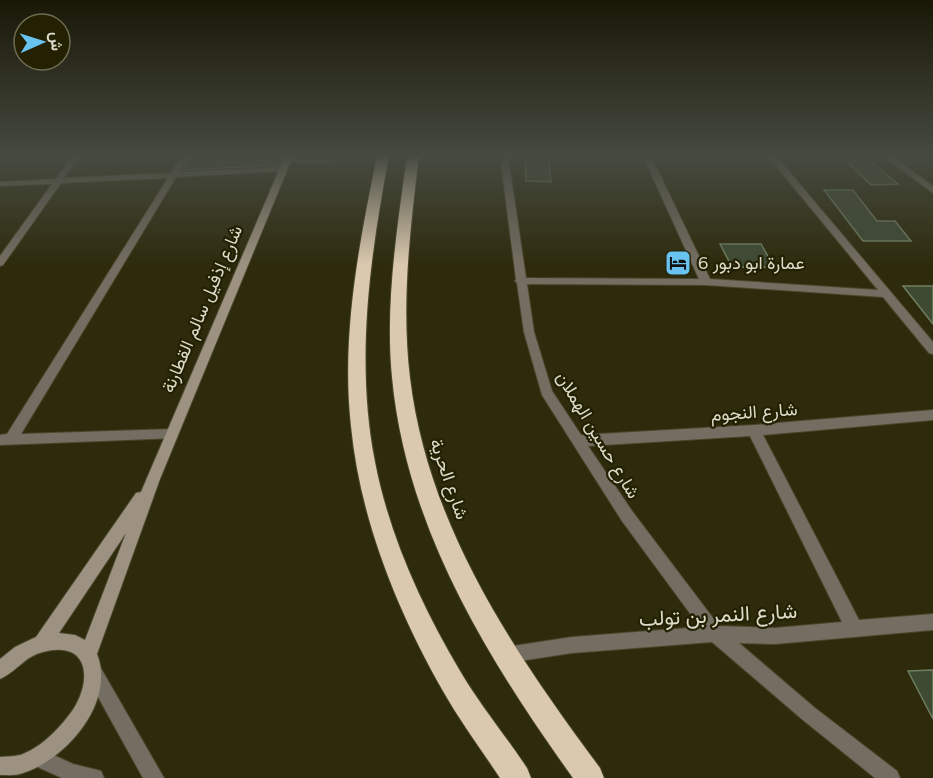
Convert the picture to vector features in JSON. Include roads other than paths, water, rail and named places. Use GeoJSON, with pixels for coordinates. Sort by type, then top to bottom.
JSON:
{"type":"FeatureCollection","features":[{"type":"Feature","properties":{"kind":"highway"},"geometry":{"type":"LineString","coordinates":[[370,192],[359,328],[358,407],[365,462],[384,533],[411,598],[452,681],[517,778]]}},
{"type":"Feature","properties":{"kind":"highway","name":"شارع الحرية"},"geometry":{"type":"LineString","coordinates":[[408,192],[403,235],[400,300],[401,378],[413,449],[439,523],[466,584],[506,655],[557,733],[590,778]]}},
{"type":"Feature","properties":{"kind":"street"},"geometry":{"type":"LineString","coordinates":[[0,263],[49,192]]}},
{"type":"Feature","properties":{"kind":"street"},"geometry":{"type":"LineString","coordinates":[[5,440],[163,192]]}},
{"type":"Feature","properties":{"kind":"street","name":"شارع إذفيل سالم القطارنة"},"geometry":{"type":"LineString","coordinates":[[15,771],[61,740],[79,717],[90,693],[91,662],[153,479],[273,192]]}},
{"type":"Feature","properties":{"kind":"street","name":"شارع حسين الهملان"},"geometry":{"type":"LineString","coordinates":[[509,192],[520,281],[534,353],[546,392],[577,441],[627,516],[715,634],[809,714],[890,778]]}},
{"type":"Feature","properties":{"kind":"street"},"geometry":{"type":"LineString","coordinates":[[664,192],[706,282]]}},
{"type":"Feature","properties":{"kind":"street"},"geometry":{"type":"LineString","coordinates":[[802,192],[933,350]]}},
{"type":"Feature","properties":{"kind":"street"},"geometry":{"type":"LineString","coordinates":[[520,281],[706,282],[886,294]]}},
{"type":"Feature","properties":{"kind":"street","name":"شارع النجوم"},"geometry":{"type":"LineString","coordinates":[[577,441],[754,430],[933,415]]}},
{"type":"Feature","properties":{"kind":"street"},"geometry":{"type":"LineString","coordinates":[[754,430],[854,628]]}},
{"type":"Feature","properties":{"kind":"street"},"geometry":{"type":"LineString","coordinates":[[5,440],[172,434]]}},
{"type":"Feature","properties":{"kind":"street","name":"شارع إذفيل سالم القطارنة"},"geometry":{"type":"LineString","coordinates":[[42,643],[153,479]]}},
{"type":"Feature","properties":{"kind":"street","name":"شارع النمر بن تولب"},"geometry":{"type":"LineString","coordinates":[[506,655],[572,645],[715,634],[775,636],[933,622]]}},
{"type":"Feature","properties":{"kind":"street"},"geometry":{"type":"LineString","coordinates":[[0,660],[42,643],[61,640],[78,644],[91,662],[154,778]]}},
{"type":"Feature","properties":{"kind":"street"},"geometry":{"type":"LineString","coordinates":[[0,670],[22,652]]}},
{"type":"Feature","properties":{"kind":"street"},"geometry":{"type":"LineString","coordinates":[[38,757],[72,773],[94,778]]}},
{"type":"Feature","properties":{"kind":"street"},"geometry":{"type":"LineString","coordinates":[[0,766],[15,771]]}},
{"type":"Feature","properties":{"kind":"place","name":"عمارة ابو دبور 6"},"geometry":{"type":"Point","coordinates":[678,263]}}]}
